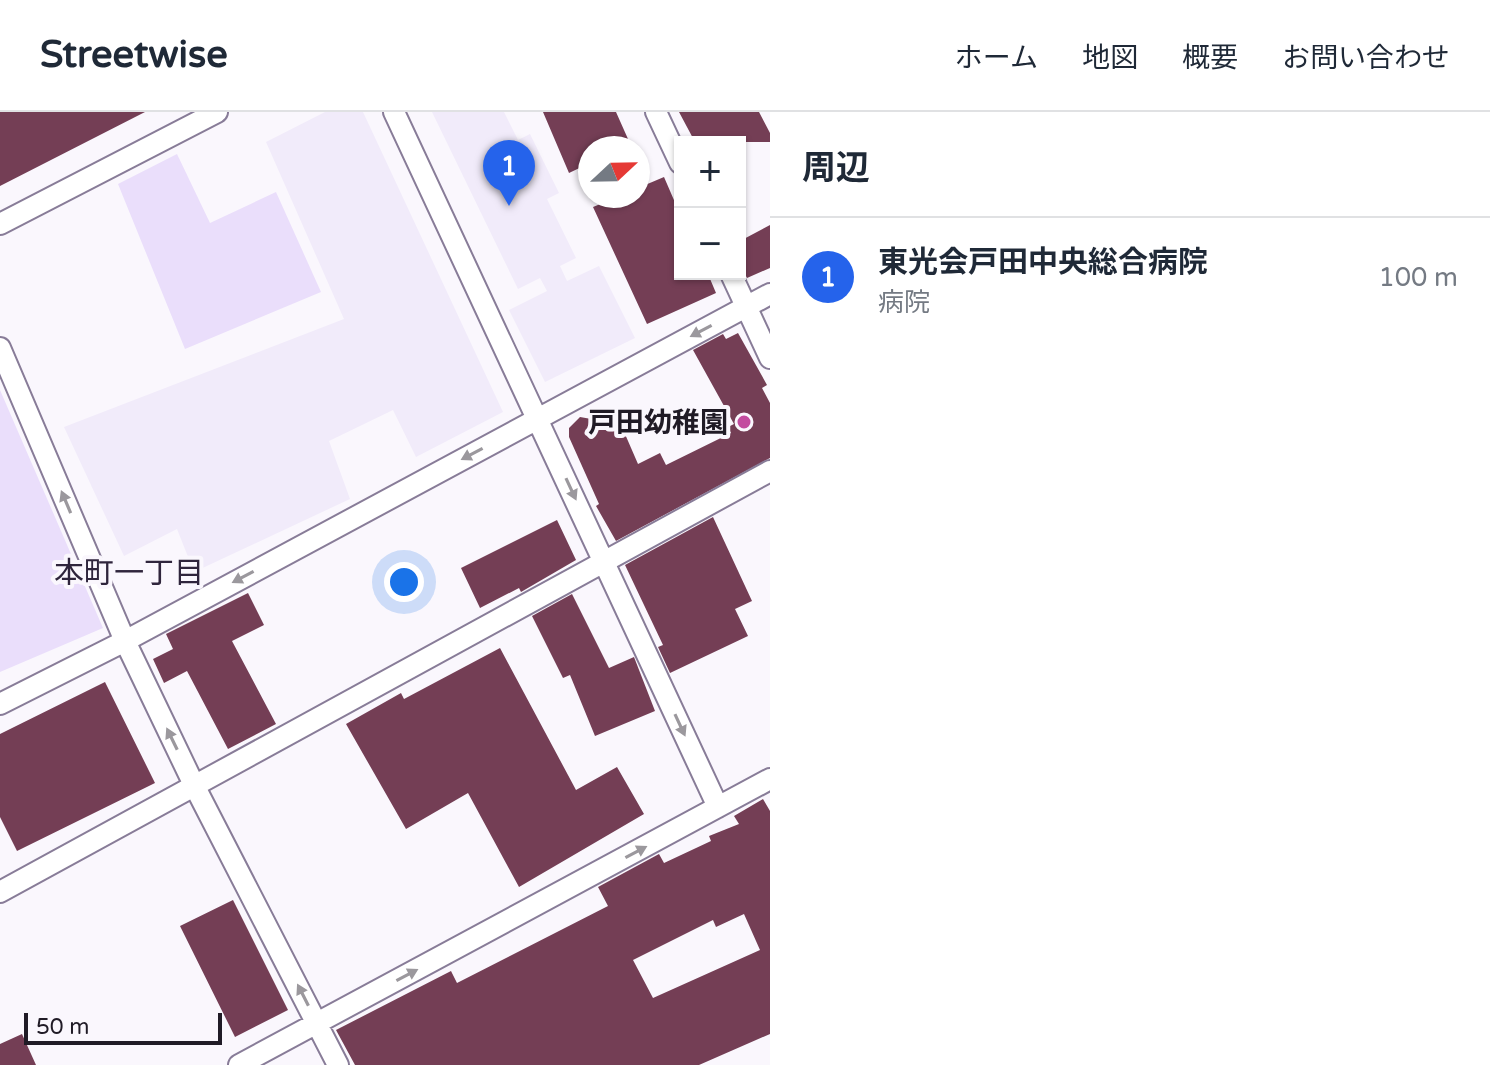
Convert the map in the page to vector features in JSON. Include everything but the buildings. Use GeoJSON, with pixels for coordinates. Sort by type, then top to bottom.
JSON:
{"type":"FeatureCollection","features":[{"type":"Feature","properties":{"kind":"street"},"geometry":{"type":"LineString","coordinates":[[0,224],[217,112]]}},
{"type":"Feature","properties":{"kind":"street"},"geometry":{"type":"LineString","coordinates":[[394,112],[718,807]]}},
{"type":"Feature","properties":{"kind":"street"},"geometry":{"type":"LineString","coordinates":[[656,112],[674,150]]}},
{"type":"Feature","properties":{"kind":"street"},"geometry":{"type":"LineString","coordinates":[[734,280],[770,358]]}},
{"type":"Feature","properties":{"kind":"street"},"geometry":{"type":"LineString","coordinates":[[0,704],[125,641],[770,294]]}},
{"type":"Feature","properties":{"kind":"street"},"geometry":{"type":"LineString","coordinates":[[0,348],[125,641],[195,787],[338,1065]]}},
{"type":"Feature","properties":{"kind":"street"},"geometry":{"type":"LineString","coordinates":[[0,892],[770,471]]}},
{"type":"Feature","properties":{"kind":"street"},"geometry":{"type":"LineString","coordinates":[[239,1065],[770,779]]}},
{"type":"Feature","properties":{"kind":"shaded area"},"geometry":{"type":"Polygon","coordinates":[[[325,112],[363,112],[503,412],[416,457],[393,410],[329,441],[350,499],[194,572],[177,529],[124,556],[64,427],[344,319],[266,142],[325,112]]]}},
{"type":"Feature","properties":{"kind":"shaded area"},"geometry":{"type":"Polygon","coordinates":[[[432,112],[504,112],[518,140],[530,134],[559,193],[547,199],[576,258],[560,266],[567,281],[599,266],[635,338],[545,382],[509,310],[547,291],[540,278],[518,289],[432,112]]]}},
{"type":"Feature","properties":{"kind":"shaded area"},"geometry":{"type":"Polygon","coordinates":[[[177,154],[210,223],[276,192],[321,292],[185,349],[118,184],[177,154]]]}},
{"type":"Feature","properties":{"kind":"shaded area"},"geometry":{"type":"Polygon","coordinates":[[[0,390],[103,628],[0,672],[0,390]]]}},
{"type":"Feature","properties":{"kind":"place","name":"東光会戸田中央総合病院"},"geometry":{"type":"Point","coordinates":[509,206]}},
{"type":"Feature","properties":{"kind":"place","name":"戸田幼稚園"},"geometry":{"type":"Point","coordinates":[744,422]}},
{"type":"Feature","properties":{"kind":"district","name":"本町一丁目"},"geometry":{"type":"Point","coordinates":[129,573]}}]}
